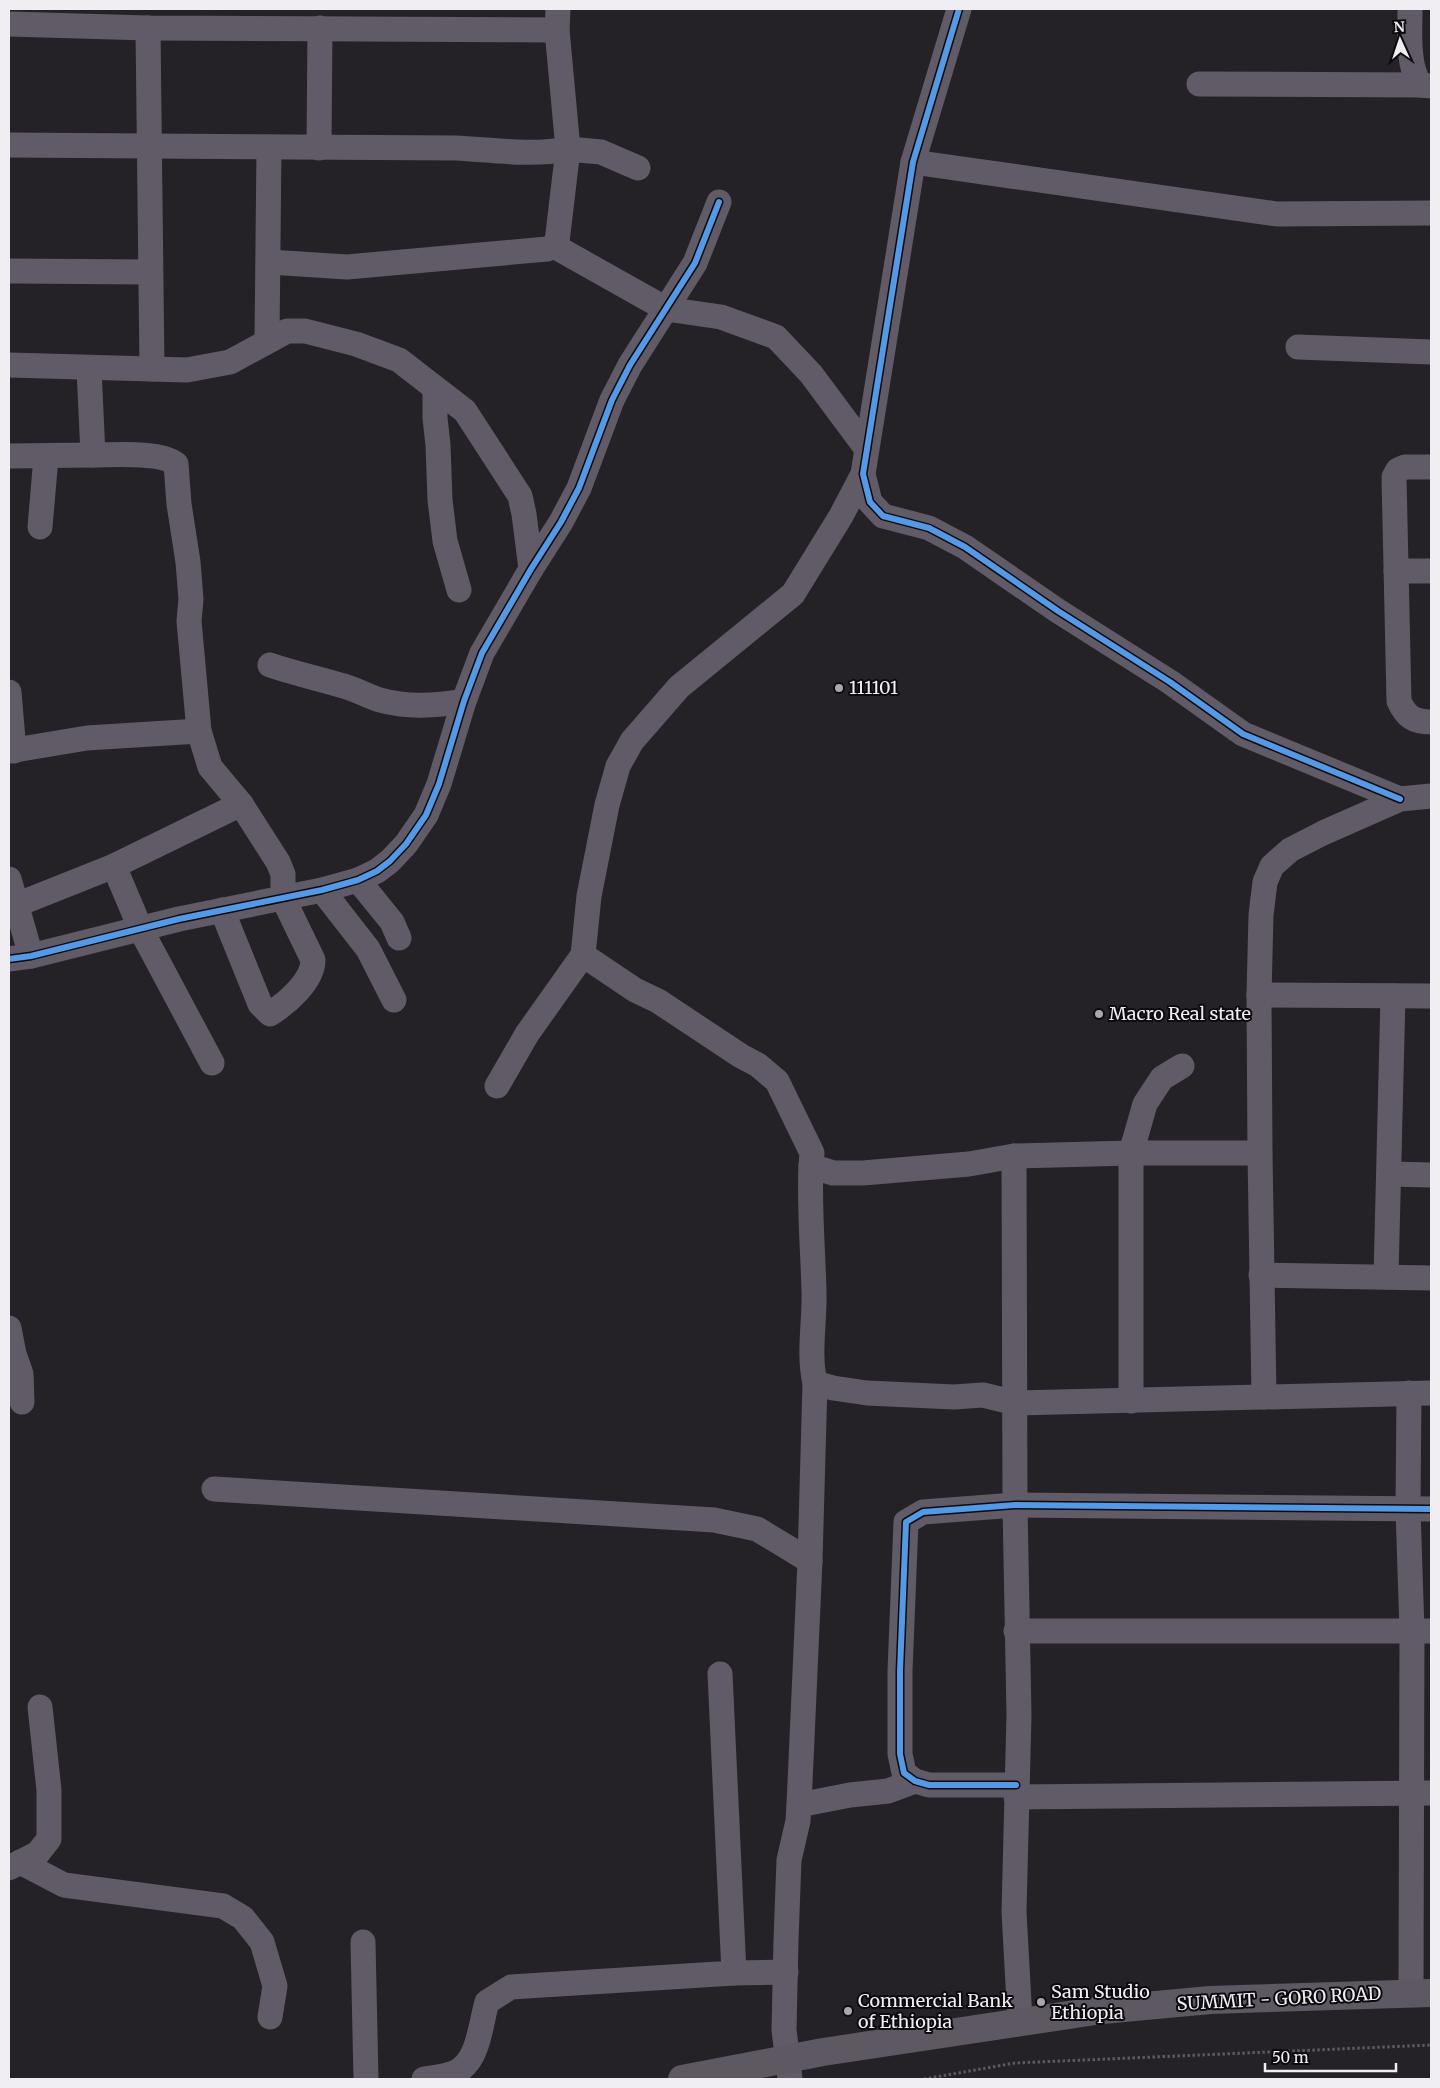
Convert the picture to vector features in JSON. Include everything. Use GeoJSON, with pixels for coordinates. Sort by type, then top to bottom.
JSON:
{"type":"FeatureCollection","features":[{"type":"Feature","properties":{"kind":"highway","name":"SUMMIT - GORO ROAD"},"geometry":{"type":"LineString","coordinates":[[682,2079],[789,2070],[823,2052],[1102,2010],[1210,2000],[1421,1993]]}},
{"type":"Feature","properties":{"kind":"street"},"geometry":{"type":"LineString","coordinates":[[959,9],[913,162],[866,448],[863,474],[870,502],[883,516],[929,528],[965,547],[1058,611],[1170,682],[1243,734],[1400,799]]}},
{"type":"Feature","properties":{"kind":"street"},"geometry":{"type":"LineString","coordinates":[[1410,9],[1410,40],[1414,75],[1426,86]]}},
{"type":"Feature","properties":{"kind":"street"},"geometry":{"type":"LineString","coordinates":[[9,24],[148,28],[258,18],[320,28],[558,19],[568,149],[557,242],[554,246],[547,249],[347,267],[269,262]]}},
{"type":"Feature","properties":{"kind":"street"},"geometry":{"type":"LineString","coordinates":[[148,28],[152,369]]}},
{"type":"Feature","properties":{"kind":"street"},"geometry":{"type":"LineString","coordinates":[[319,148],[320,28]]}},
{"type":"Feature","properties":{"kind":"street"},"geometry":{"type":"LineString","coordinates":[[1199,84],[1426,86]]}},
{"type":"Feature","properties":{"kind":"street"},"geometry":{"type":"LineString","coordinates":[[9,144],[456,148],[528,153],[547,153],[568,149],[601,152],[638,168]]}},
{"type":"Feature","properties":{"kind":"street"},"geometry":{"type":"LineString","coordinates":[[267,340],[270,147]]}},
{"type":"Feature","properties":{"kind":"street"},"geometry":{"type":"LineString","coordinates":[[913,162],[1277,214],[1431,213]]}},
{"type":"Feature","properties":{"kind":"street"},"geometry":{"type":"LineString","coordinates":[[9,879],[16,905],[20,958],[222,910],[322,890],[358,880],[377,871],[390,861],[406,844],[426,815],[439,784],[464,701],[482,653],[561,522],[579,488],[612,400],[695,263],[719,202]]}},
{"type":"Feature","properties":{"kind":"street"},"geometry":{"type":"LineString","coordinates":[[554,246],[666,309],[721,317],[776,337],[811,374],[866,448]]}},
{"type":"Feature","properties":{"kind":"street"},"geometry":{"type":"LineString","coordinates":[[9,271],[150,272]]}},
{"type":"Feature","properties":{"kind":"street"},"geometry":{"type":"LineString","coordinates":[[9,365],[89,369],[187,370],[230,362],[267,340],[288,331],[305,330],[356,344],[399,360],[466,411],[520,496],[531,569]]}},
{"type":"Feature","properties":{"kind":"street"},"geometry":{"type":"LineString","coordinates":[[1298,347],[1431,352]]}},
{"type":"Feature","properties":{"kind":"street"},"geometry":{"type":"LineString","coordinates":[[89,369],[93,455]]}},
{"type":"Feature","properties":{"kind":"street"},"geometry":{"type":"LineString","coordinates":[[435,389],[440,500],[445,541],[459,590]]}},
{"type":"Feature","properties":{"kind":"street"},"geometry":{"type":"LineString","coordinates":[[9,456],[93,455],[150,457],[170,459],[176,464],[179,504],[188,562],[191,599],[189,621],[199,731],[210,767],[241,804],[278,862],[283,874],[282,898],[313,960],[313,968],[300,988],[270,1014],[260,1004],[222,910]]}},
{"type":"Feature","properties":{"kind":"street"},"geometry":{"type":"LineString","coordinates":[[40,527],[46,457]]}},
{"type":"Feature","properties":{"kind":"street"},"geometry":{"type":"LineString","coordinates":[[1431,467],[1405,467],[1398,470],[1394,477],[1399,701],[1403,711],[1411,719],[1420,722],[1431,722]]}},
{"type":"Feature","properties":{"kind":"street"},"geometry":{"type":"LineString","coordinates":[[497,1086],[527,1034],[583,955],[589,896],[607,805],[618,766],[632,741],[679,687],[793,594],[863,474]]}},
{"type":"Feature","properties":{"kind":"street"},"geometry":{"type":"LineString","coordinates":[[1396,571],[1431,571]]}},
{"type":"Feature","properties":{"kind":"street"},"geometry":{"type":"LineString","coordinates":[[270,665],[295,674],[343,686],[381,700],[411,705],[435,706],[464,701]]}},
{"type":"Feature","properties":{"kind":"street"},"geometry":{"type":"LineString","coordinates":[[9,692],[11,751],[87,738],[199,731]]}},
{"type":"Feature","properties":{"kind":"street"},"geometry":{"type":"LineString","coordinates":[[1264,1397],[1259,995],[1261,915],[1265,882],[1272,866],[1290,850],[1322,833],[1400,799],[1431,796]]}},
{"type":"Feature","properties":{"kind":"street"},"geometry":{"type":"LineString","coordinates":[[16,905],[114,866],[241,804]]}},
{"type":"Feature","properties":{"kind":"street"},"geometry":{"type":"LineString","coordinates":[[114,866],[141,930],[212,1063]]}},
{"type":"Feature","properties":{"kind":"street"},"geometry":{"type":"LineString","coordinates":[[358,880],[392,922],[399,938]]}},
{"type":"Feature","properties":{"kind":"street"},"geometry":{"type":"LineString","coordinates":[[322,890],[368,949],[394,1000]]}},
{"type":"Feature","properties":{"kind":"street"},"geometry":{"type":"LineString","coordinates":[[583,955],[635,990],[658,1001],[741,1056],[758,1065],[777,1081],[812,1153],[811,1245],[814,1292],[812,1354],[815,1383],[810,1561],[799,1805],[798,1821],[789,1860],[784,2030],[789,2070]]}},
{"type":"Feature","properties":{"kind":"street"},"geometry":{"type":"LineString","coordinates":[[1259,995],[1431,996]]}},
{"type":"Feature","properties":{"kind":"street"},"geometry":{"type":"LineString","coordinates":[[1386,1277],[1390,1174],[1392,996]]}},
{"type":"Feature","properties":{"kind":"street"},"geometry":{"type":"LineString","coordinates":[[1131,1401],[1131,1153],[1145,1104],[1162,1078],[1182,1066]]}},
{"type":"Feature","properties":{"kind":"street"},"geometry":{"type":"LineString","coordinates":[[811,1166],[833,1173],[863,1173],[969,1164],[1014,1156],[1260,1152]]}},
{"type":"Feature","properties":{"kind":"street"},"geometry":{"type":"LineString","coordinates":[[1014,1156],[1018,1716],[1014,1912],[1020,2022]]}},
{"type":"Feature","properties":{"kind":"street"},"geometry":{"type":"LineString","coordinates":[[1390,1174],[1431,1175]]}},
{"type":"Feature","properties":{"kind":"street"},"geometry":{"type":"LineString","coordinates":[[1261,1275],[1431,1278]]}},
{"type":"Feature","properties":{"kind":"street"},"geometry":{"type":"LineString","coordinates":[[9,1328],[14,1354],[21,1374],[22,1402]]}},
{"type":"Feature","properties":{"kind":"street"},"geometry":{"type":"LineString","coordinates":[[815,1383],[833,1388],[867,1393],[983,1395],[1016,1403],[1420,1393],[1422,1631],[1421,1993]]}},
{"type":"Feature","properties":{"kind":"street"},"geometry":{"type":"LineString","coordinates":[[214,1489],[714,1520],[757,1529],[810,1561]]}},
{"type":"Feature","properties":{"kind":"street"},"geometry":{"type":"LineString","coordinates":[[1420,1509],[1015,1505],[923,1512],[906,1522],[900,1671],[900,1754],[904,1773],[915,1781],[929,1785],[1016,1791],[1421,1793]]}},
{"type":"Feature","properties":{"kind":"street"},"geometry":{"type":"LineString","coordinates":[[1016,1631],[1422,1631]]}},
{"type":"Feature","properties":{"kind":"street"},"geometry":{"type":"LineString","coordinates":[[720,1674],[734,1974]]}},
{"type":"Feature","properties":{"kind":"street"},"geometry":{"type":"LineString","coordinates":[[12,1867],[38,1853],[49,1839],[49,1790],[40,1707]]}},
{"type":"Feature","properties":{"kind":"street"},"geometry":{"type":"LineString","coordinates":[[799,1805],[850,1795],[888,1791],[915,1781]]}},
{"type":"Feature","properties":{"kind":"street"},"geometry":{"type":"LineString","coordinates":[[12,1867],[64,1886],[223,1906],[243,1918],[262,1942],[275,1986],[270,2017]]}},
{"type":"Feature","properties":{"kind":"street"},"geometry":{"type":"LineString","coordinates":[[363,1942],[366,2079]]}},
{"type":"Feature","properties":{"kind":"street"},"geometry":{"type":"LineString","coordinates":[[424,2079],[463,2068],[477,2046],[487,2002],[510,1988],[786,1972]]}},
{"type":"Feature","properties":{"kind":"path"},"geometry":{"type":"LineString","coordinates":[[924,2079],[1015,2063],[1431,2045]]}},
{"type":"Feature","properties":{"kind":"cycle path"},"geometry":{"type":"LineString","coordinates":[[959,9],[913,162],[863,474],[870,502],[883,516],[929,528],[965,547],[1058,611],[1170,682],[1243,734],[1400,799]]}},
{"type":"Feature","properties":{"kind":"cycle path"},"geometry":{"type":"LineString","coordinates":[[9,959],[31,956],[179,919],[322,890],[358,880],[377,871],[390,861],[406,844],[426,815],[439,784],[464,701],[482,653],[561,522],[579,488],[612,400],[630,365],[695,263],[719,202]]}},
{"type":"Feature","properties":{"kind":"cycle path"},"geometry":{"type":"LineString","coordinates":[[1016,1785],[929,1785],[915,1781],[904,1773],[900,1754],[900,1671],[906,1522],[923,1512],[1015,1505],[1431,1509]]}},
{"type":"Feature","properties":{"kind":"place","name":"111101"},"geometry":{"type":"Point","coordinates":[839,688]}},
{"type":"Feature","properties":{"kind":"place","name":"Macro Real state"},"geometry":{"type":"Point","coordinates":[1099,1014]}},
{"type":"Feature","properties":{"kind":"place","name":"Sam Studio Ethiopia"},"geometry":{"type":"Point","coordinates":[1041,2002]}},
{"type":"Feature","properties":{"kind":"place","name":"Commercial Bank of Ethiopia"},"geometry":{"type":"Point","coordinates":[848,2011]}}]}
